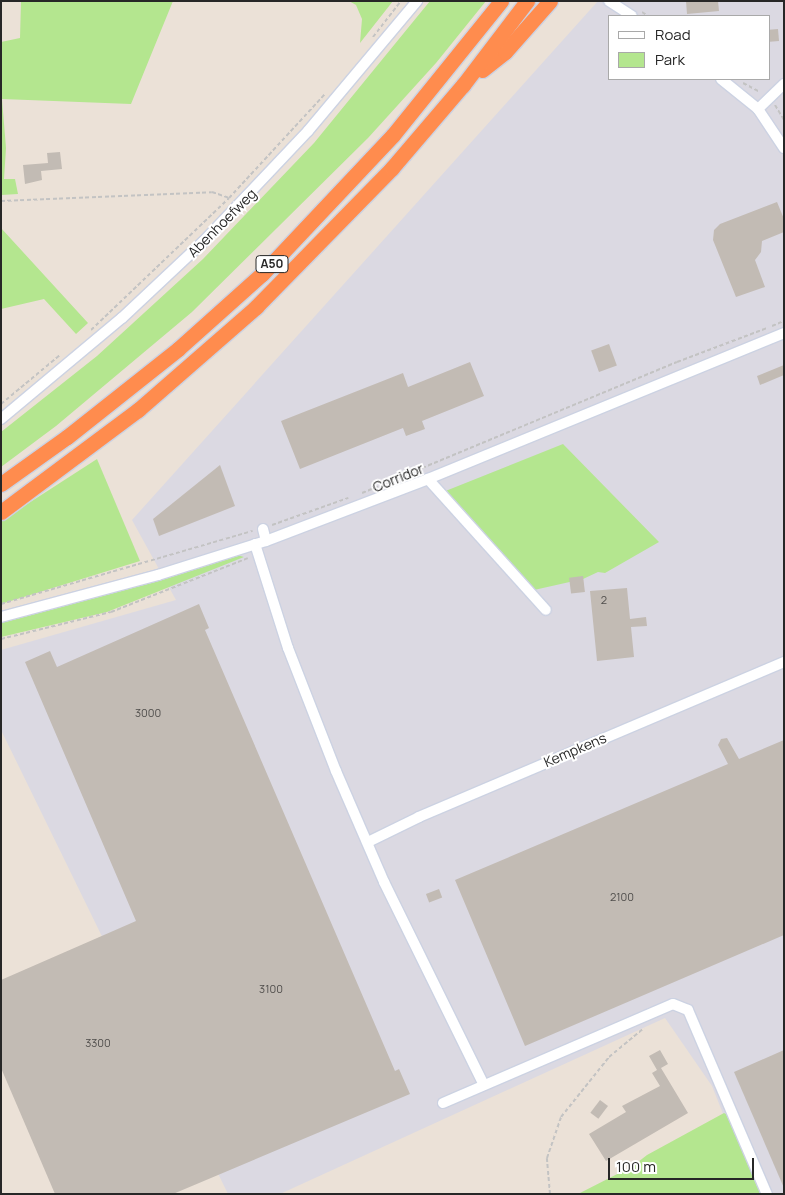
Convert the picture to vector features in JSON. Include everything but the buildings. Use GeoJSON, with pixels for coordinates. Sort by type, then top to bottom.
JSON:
{"type":"FeatureCollection","features":[{"type":"Feature","properties":{"kind":"highway","name":"A50"},"geometry":{"type":"LineString","coordinates":[[1,484],[67,437],[178,349],[262,274],[393,135],[502,1]]}},
{"type":"Feature","properties":{"kind":"highway","name":"A50"},"geometry":{"type":"LineString","coordinates":[[1,512],[138,410],[256,308],[337,227],[463,84],[527,1]]}},
{"type":"Feature","properties":{"kind":"highway","name":"A50"},"geometry":{"type":"LineString","coordinates":[[463,84],[505,52],[550,1]]}},
{"type":"Feature","properties":{"kind":"street","name":"Abenhoefweg"},"geometry":{"type":"LineString","coordinates":[[1,419],[115,324],[204,242],[321,117],[417,1]]}},
{"type":"Feature","properties":{"kind":"street"},"geometry":{"type":"LineString","coordinates":[[610,1],[631,15]]}},
{"type":"Feature","properties":{"kind":"street"},"geometry":{"type":"LineString","coordinates":[[722,80],[758,109],[784,148]]}},
{"type":"Feature","properties":{"kind":"street"},"geometry":{"type":"LineString","coordinates":[[758,109],[782,89]]}},
{"type":"Feature","properties":{"kind":"street","name":"Corridor"},"geometry":{"type":"LineString","coordinates":[[1,616],[256,549],[266,541],[428,479],[784,333]]}},
{"type":"Feature","properties":{"kind":"street"},"geometry":{"type":"LineString","coordinates":[[428,479],[546,610]]}},
{"type":"Feature","properties":{"kind":"street"},"geometry":{"type":"LineString","coordinates":[[262,528],[266,541]]}},
{"type":"Feature","properties":{"kind":"street"},"geometry":{"type":"LineString","coordinates":[[256,549],[291,657],[368,842],[484,1085]]}},
{"type":"Feature","properties":{"kind":"street","name":"Kempkens"},"geometry":{"type":"LineString","coordinates":[[368,842],[419,817],[784,662]]}},
{"type":"Feature","properties":{"kind":"street"},"geometry":{"type":"LineString","coordinates":[[443,1103],[673,1004],[688,1010],[767,1194]]}},
{"type":"Feature","properties":{"kind":"path"},"geometry":{"type":"LineString","coordinates":[[368,43],[401,1]]}},
{"type":"Feature","properties":{"kind":"path"},"geometry":{"type":"LineString","coordinates":[[739,80],[764,94]]}},
{"type":"Feature","properties":{"kind":"path","name":"Abenhoefweg"},"geometry":{"type":"LineString","coordinates":[[88,333],[229,198],[330,88]]}},
{"type":"Feature","properties":{"kind":"path"},"geometry":{"type":"LineString","coordinates":[[773,102],[784,120]]}},
{"type":"Feature","properties":{"kind":"path"},"geometry":{"type":"LineString","coordinates":[[1,201],[212,192],[229,198]]}},
{"type":"Feature","properties":{"kind":"path","name":"Corridor"},"geometry":{"type":"LineString","coordinates":[[360,494],[784,321]]}},
{"type":"Feature","properties":{"kind":"path"},"geometry":{"type":"LineString","coordinates":[[1,404],[67,350]]}},
{"type":"Feature","properties":{"kind":"path"},"geometry":{"type":"LineString","coordinates":[[1,604],[262,528],[351,497]]}},
{"type":"Feature","properties":{"kind":"path"},"geometry":{"type":"LineString","coordinates":[[1,639],[111,612],[256,549]]}},
{"type":"Feature","properties":{"kind":"path"},"geometry":{"type":"LineString","coordinates":[[550,1194],[547,1158],[561,1117],[609,1057],[652,1022]]}},
{"type":"Feature","properties":{"kind":"shaded area"},"geometry":{"type":"Polygon","coordinates":[[[598,1],[784,1],[784,1194],[755,1194],[712,1086],[665,1018],[280,1194],[228,1194],[1,730],[1,650],[176,600],[132,520],[598,1]]]}},
{"type":"Feature","properties":{"kind":"green space"},"geometry":{"type":"Polygon","coordinates":[[[21,1],[173,1],[131,104],[2,99],[6,148],[4,179],[15,179],[18,194],[1,195],[1,42],[20,38],[21,1]]]}},
{"type":"Feature","properties":{"kind":"green space"},"geometry":{"type":"Polygon","coordinates":[[[349,1],[393,1],[360,43],[362,19],[356,5],[349,1]]]}},
{"type":"Feature","properties":{"kind":"green space"},"geometry":{"type":"Polygon","coordinates":[[[430,1],[486,1],[436,63],[368,138],[192,312],[56,426],[1,467],[1,432],[97,356],[203,259],[314,143],[430,1]]]}},
{"type":"Feature","properties":{"kind":"green space"},"geometry":{"type":"Polygon","coordinates":[[[1,228],[88,323],[76,334],[44,299],[1,309],[1,228]]]}},
{"type":"Feature","properties":{"kind":"green space"},"geometry":{"type":"Polygon","coordinates":[[[563,444],[659,542],[605,573],[598,572],[583,579],[534,590],[443,492],[563,444]]]}},
{"type":"Feature","properties":{"kind":"green space"},"geometry":{"type":"Polygon","coordinates":[[[97,459],[140,561],[1,604],[1,521],[97,459]]]}},
{"type":"Feature","properties":{"kind":"green space"},"geometry":{"type":"Polygon","coordinates":[[[237,555],[244,557],[107,612],[1,637],[1,623],[237,555]]]}},
{"type":"Feature","properties":{"kind":"green space"},"geometry":{"type":"Polygon","coordinates":[[[724,1113],[728,1115],[762,1194],[578,1194],[633,1166],[647,1155],[724,1113]]]}}]}
